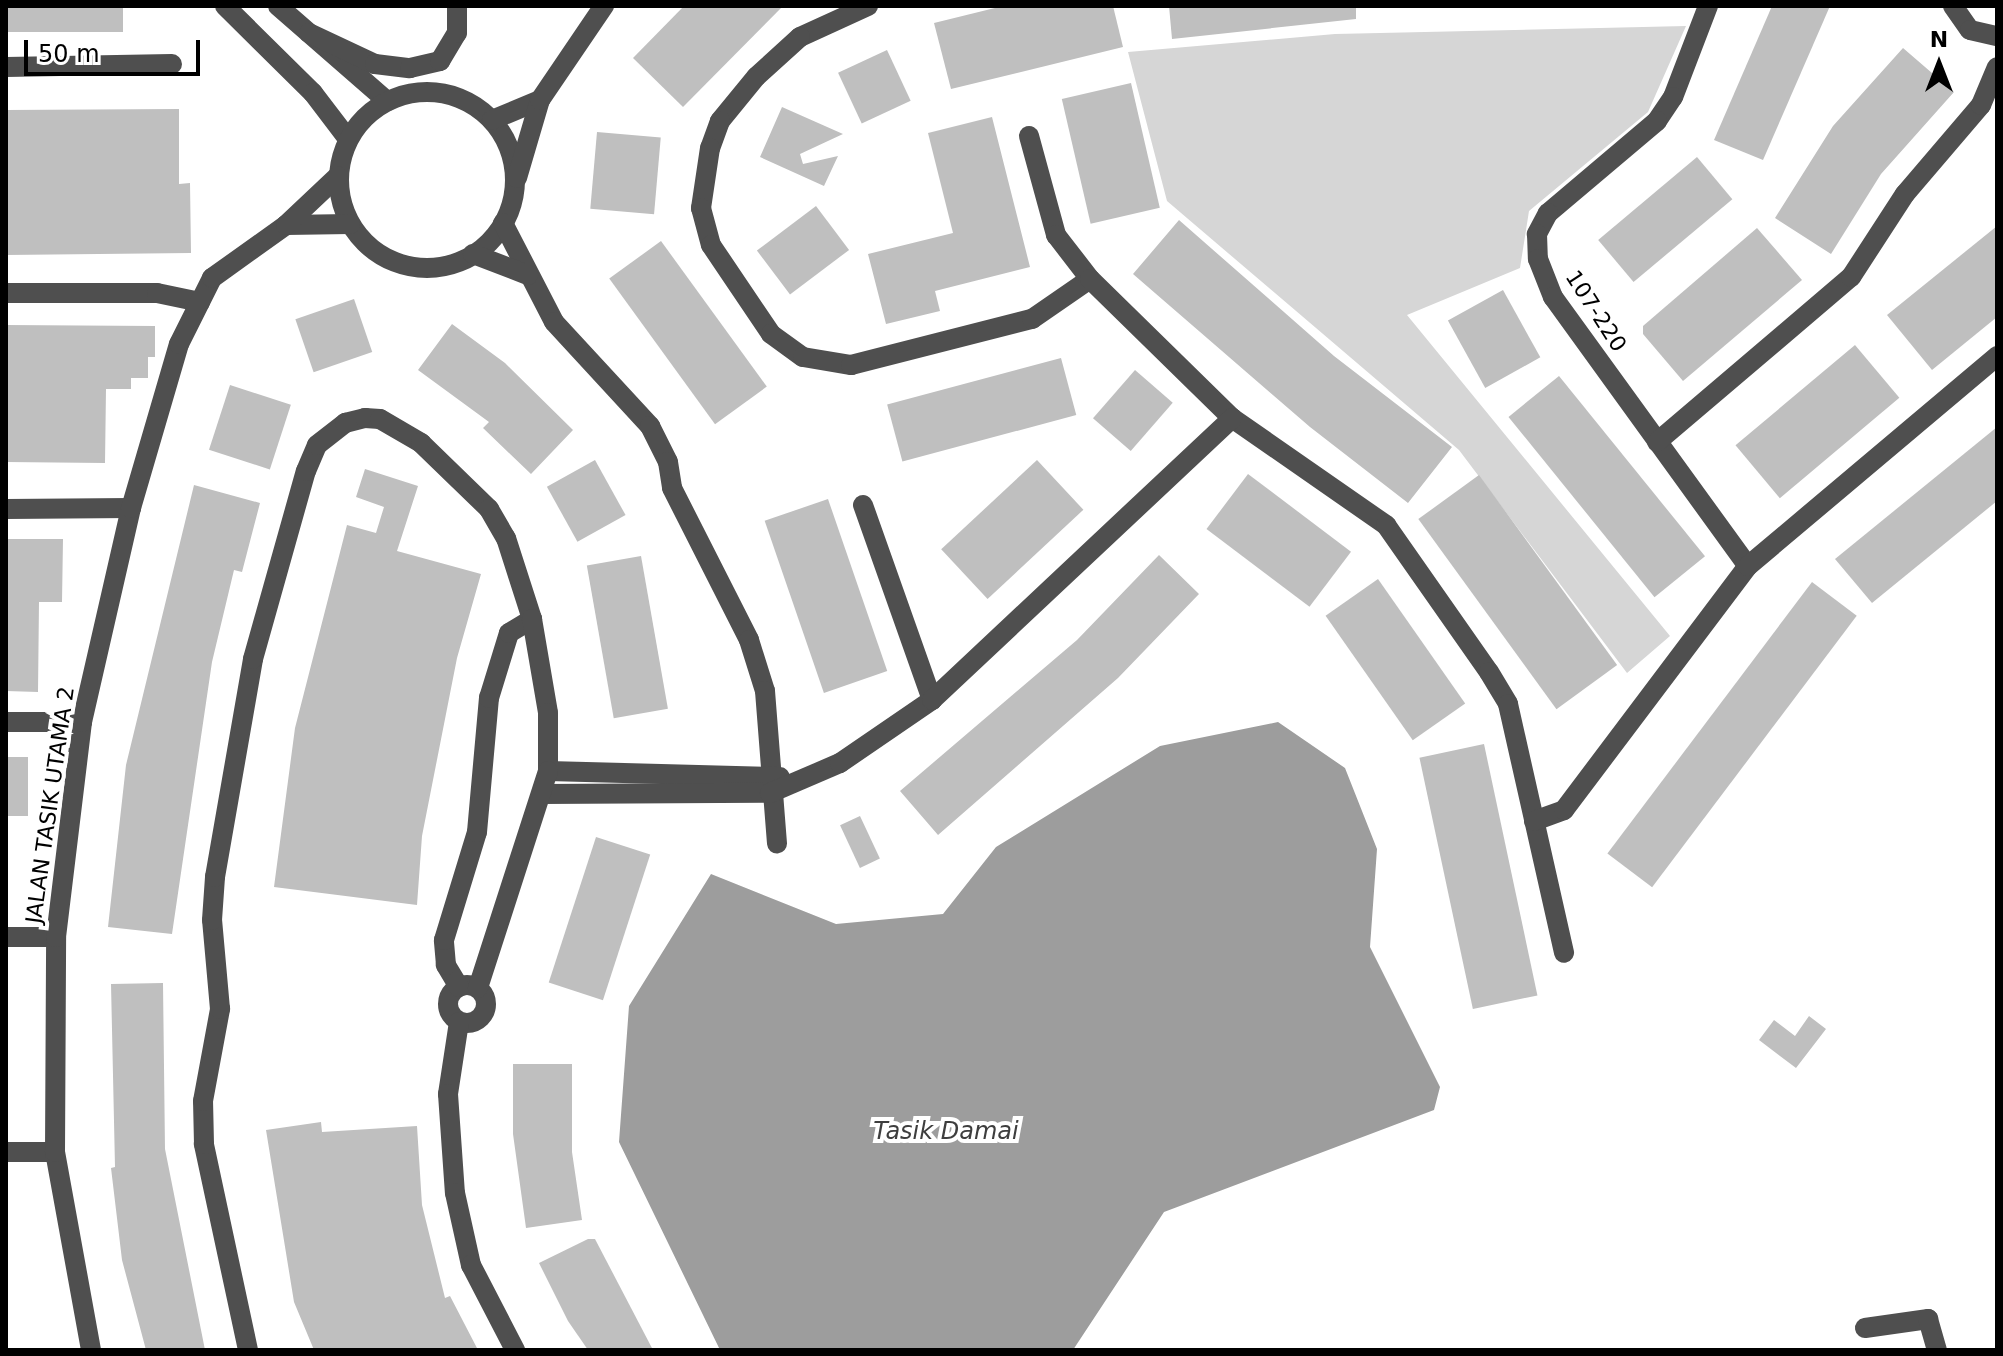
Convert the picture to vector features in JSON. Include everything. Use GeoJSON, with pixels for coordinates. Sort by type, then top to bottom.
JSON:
{"type":"FeatureCollection","features":[{"type":"Feature","properties":{"kind":"street"},"geometry":{"type":"LineString","coordinates":[[278,6],[387,101]]}},
{"type":"Feature","properties":{"kind":"street"},"geometry":{"type":"LineString","coordinates":[[309,33],[375,64],[410,68],[440,61],[457,33],[457,6]]}},
{"type":"Feature","properties":{"kind":"street"},"geometry":{"type":"LineString","coordinates":[[515,186],[505,140],[492,120],[469,103],[443,93],[414,93],[387,101],[365,117],[348,139],[338,176],[350,224],[364,242],[405,265],[452,264],[473,254],[503,223],[515,186],[540,100],[604,6]]}},
{"type":"Feature","properties":{"kind":"street"},"geometry":{"type":"LineString","coordinates":[[868,6],[800,37],[756,77],[720,121],[710,148],[701,208],[711,245],[771,334],[803,357],[851,365],[1032,319],[1090,279]]}},
{"type":"Feature","properties":{"kind":"street","name":"107-220"},"geometry":{"type":"LineString","coordinates":[[1708,6],[1673,97],[1657,121],[1548,213],[1537,234],[1538,259],[1553,297],[1748,566]]}},
{"type":"Feature","properties":{"kind":"street"},"geometry":{"type":"LineString","coordinates":[[1657,442],[1851,277],[1905,194],[1981,105],[1997,66],[1996,36],[1970,30],[1953,6]]}},
{"type":"Feature","properties":{"kind":"street"},"geometry":{"type":"LineString","coordinates":[[237,9],[313,93],[348,139]]}},
{"type":"Feature","properties":{"kind":"street"},"geometry":{"type":"LineString","coordinates":[[6,67],[172,64]]}},
{"type":"Feature","properties":{"kind":"street"},"geometry":{"type":"LineString","coordinates":[[492,120],[540,100]]}},
{"type":"Feature","properties":{"kind":"street"},"geometry":{"type":"LineString","coordinates":[[1029,136],[1056,235],[1090,279],[1232,418],[1386,525],[1508,704],[1564,953]]}},
{"type":"Feature","properties":{"kind":"street","name":"JALAN TASIK UTAMA 2"},"geometry":{"type":"LineString","coordinates":[[91,1350],[55,1152],[56,937],[82,722],[131,508],[179,344],[212,278],[286,225],[338,176]]}},
{"type":"Feature","properties":{"kind":"street"},"geometry":{"type":"LineString","coordinates":[[503,223],[554,322],[650,426],[668,462],[672,488],[762,674],[769,783],[777,844]]}},
{"type":"Feature","properties":{"kind":"street"},"geometry":{"type":"LineString","coordinates":[[286,225],[350,224]]}},
{"type":"Feature","properties":{"kind":"street"},"geometry":{"type":"LineString","coordinates":[[473,254],[528,275]]}},
{"type":"Feature","properties":{"kind":"street"},"geometry":{"type":"LineString","coordinates":[[6,293],[157,293],[200,302]]}},
{"type":"Feature","properties":{"kind":"street"},"geometry":{"type":"LineString","coordinates":[[1534,821],[1564,810],[1748,566],[1997,356]]}},
{"type":"Feature","properties":{"kind":"street"},"geometry":{"type":"LineString","coordinates":[[248,1350],[204,1144],[203,1101],[220,1009],[212,920],[215,877],[253,659],[317,445],[345,423],[365,418],[380,419],[421,443],[489,509],[506,538],[532,619],[548,713],[548,771],[542,794],[468,988],[450,995],[448,1008],[459,1022],[448,1094],[455,1193],[471,1265],[515,1350]]}},
{"type":"Feature","properties":{"kind":"street"},"geometry":{"type":"LineString","coordinates":[[542,794],[795,782],[840,763],[932,700],[1232,418]]}},
{"type":"Feature","properties":{"kind":"street"},"geometry":{"type":"LineString","coordinates":[[863,505],[932,700]]}},
{"type":"Feature","properties":{"kind":"street"},"geometry":{"type":"LineString","coordinates":[[6,509],[131,508]]}},
{"type":"Feature","properties":{"kind":"street"},"geometry":{"type":"LineString","coordinates":[[459,1022],[483,1017],[487,1005],[446,965],[444,940],[477,832],[489,698],[509,633],[532,619]]}},
{"type":"Feature","properties":{"kind":"street"},"geometry":{"type":"LineString","coordinates":[[6,722],[82,722]]}},
{"type":"Feature","properties":{"kind":"street"},"geometry":{"type":"LineString","coordinates":[[548,771],[769,783]]}},
{"type":"Feature","properties":{"kind":"street"},"geometry":{"type":"LineString","coordinates":[[6,937],[56,937]]}},
{"type":"Feature","properties":{"kind":"street"},"geometry":{"type":"LineString","coordinates":[[6,1152],[55,1152]]}},
{"type":"Feature","properties":{"kind":"street"},"geometry":{"type":"LineString","coordinates":[[1865,1328],[1928,1319],[1937,1350]]}},
{"type":"Feature","properties":{"kind":"shaded area"},"geometry":{"type":"Polygon","coordinates":[[[1686,26],[1648,112],[1529,211],[1520,268],[1407,315],[1670,636],[1627,673],[1459,450],[1167,201],[1128,52],[1335,34],[1686,26]]]}},
{"type":"Feature","properties":{"kind":"water","name":"Tasik Damai"},"geometry":{"type":"Polygon","coordinates":[[[1278,722],[1345,768],[1377,849],[1370,947],[1440,1087],[1434,1110],[1164,1212],[1073,1350],[720,1350],[619,1142],[629,1006],[711,874],[836,924],[943,914],[996,847],[1160,746],[1278,722]]]}},
{"type":"Feature","properties":{"kind":"building"},"geometry":{"type":"Polygon","coordinates":[[[6,6],[123,6],[123,32],[6,32],[6,6]]]}},
{"type":"Feature","properties":{"kind":"building"},"geometry":{"type":"Polygon","coordinates":[[[684,6],[783,6],[683,107],[633,58],[684,6]]]}},
{"type":"Feature","properties":{"kind":"building"},"geometry":{"type":"Polygon","coordinates":[[[1003,6],[1113,6],[1123,47],[951,89],[934,23],[1003,6]]]}},
{"type":"Feature","properties":{"kind":"building"},"geometry":{"type":"Polygon","coordinates":[[[1169,6],[1356,6],[1356,19],[1172,39],[1169,6]]]}},
{"type":"Feature","properties":{"kind":"building"},"geometry":{"type":"Polygon","coordinates":[[[1772,6],[1830,6],[1763,160],[1714,140],[1772,6]]]}},
{"type":"Feature","properties":{"kind":"building"},"geometry":{"type":"Polygon","coordinates":[[[1903,48],[1954,92],[1881,174],[1831,254],[1775,218],[1833,126],[1903,48]]]}},
{"type":"Feature","properties":{"kind":"building"},"geometry":{"type":"Polygon","coordinates":[[[887,50],[911,101],[862,124],[838,73],[887,50]]]}},
{"type":"Feature","properties":{"kind":"building"},"geometry":{"type":"Polygon","coordinates":[[[1131,83],[1160,208],[1091,224],[1062,99],[1131,83]]]}},
{"type":"Feature","properties":{"kind":"building"},"geometry":{"type":"Polygon","coordinates":[[[782,107],[843,134],[800,154],[803,164],[838,156],[824,186],[760,157],[782,107]]]}},
{"type":"Feature","properties":{"kind":"building"},"geometry":{"type":"Polygon","coordinates":[[[179,109],[179,184],[190,183],[191,253],[6,255],[6,110],[179,109]]]}},
{"type":"Feature","properties":{"kind":"building"},"geometry":{"type":"Polygon","coordinates":[[[992,117],[1030,267],[935,291],[940,311],[886,324],[868,254],[953,233],[928,133],[992,117]]]}},
{"type":"Feature","properties":{"kind":"building"},"geometry":{"type":"Polygon","coordinates":[[[597,132],[661,138],[654,214],[590,209],[597,132]]]}},
{"type":"Feature","properties":{"kind":"building"},"geometry":{"type":"Polygon","coordinates":[[[1697,157],[1732,199],[1634,282],[1598,240],[1697,157]]]}},
{"type":"Feature","properties":{"kind":"building"},"geometry":{"type":"Polygon","coordinates":[[[816,206],[849,250],[790,294],[757,251],[816,206]]]}},
{"type":"Feature","properties":{"kind":"building"},"geometry":{"type":"Polygon","coordinates":[[[1179,220],[1334,356],[1452,447],[1408,503],[1310,427],[1133,274],[1179,220]]]}},
{"type":"Feature","properties":{"kind":"building"},"geometry":{"type":"Polygon","coordinates":[[[1997,226],[1997,317],[1932,370],[1887,315],[1997,226]]]}},
{"type":"Feature","properties":{"kind":"building"},"geometry":{"type":"Polygon","coordinates":[[[1757,228],[1802,280],[1683,381],[1643,334],[1643,326],[1757,228]]]}},
{"type":"Feature","properties":{"kind":"building"},"geometry":{"type":"Polygon","coordinates":[[[661,241],[767,387],[715,424],[609,279],[661,241]]]}},
{"type":"Feature","properties":{"kind":"building"},"geometry":{"type":"Polygon","coordinates":[[[1503,290],[1540,357],[1485,388],[1448,321],[1503,290]]]}},
{"type":"Feature","properties":{"kind":"building"},"geometry":{"type":"Polygon","coordinates":[[[354,299],[372,352],[314,372],[295,319],[354,299]]]}},
{"type":"Feature","properties":{"kind":"building"},"geometry":{"type":"Polygon","coordinates":[[[452,324],[505,363],[573,430],[531,474],[483,428],[489,422],[418,370],[452,324]]]}},
{"type":"Feature","properties":{"kind":"building"},"geometry":{"type":"Polygon","coordinates":[[[6,325],[155,326],[155,357],[148,357],[148,378],[131,378],[131,389],[106,389],[105,463],[6,462],[6,325]]]}},
{"type":"Feature","properties":{"kind":"building"},"geometry":{"type":"Polygon","coordinates":[[[1855,345],[1899,398],[1780,498],[1735,445],[1855,345]]]}},
{"type":"Feature","properties":{"kind":"building"},"geometry":{"type":"Polygon","coordinates":[[[1061,358],[1076,415],[902,462],[887,405],[1061,358]]]}},
{"type":"Feature","properties":{"kind":"building"},"geometry":{"type":"Polygon","coordinates":[[[1135,370],[1173,403],[1131,451],[1093,418],[1135,370]]]}},
{"type":"Feature","properties":{"kind":"building"},"geometry":{"type":"Polygon","coordinates":[[[1559,376],[1705,556],[1654,597],[1508,417],[1559,376]]]}},
{"type":"Feature","properties":{"kind":"building"},"geometry":{"type":"Polygon","coordinates":[[[230,385],[291,405],[270,469],[209,450],[230,385]]]}},
{"type":"Feature","properties":{"kind":"building"},"geometry":{"type":"Polygon","coordinates":[[[1997,427],[1997,501],[1872,603],[1835,559],[1997,427]]]}},
{"type":"Feature","properties":{"kind":"building"},"geometry":{"type":"Polygon","coordinates":[[[595,460],[626,515],[577,542],[547,487],[595,460]]]}},
{"type":"Feature","properties":{"kind":"building"},"geometry":{"type":"Polygon","coordinates":[[[1037,460],[1083,510],[988,599],[941,549],[1037,460]]]}},
{"type":"Feature","properties":{"kind":"building"},"geometry":{"type":"Polygon","coordinates":[[[365,469],[418,486],[397,551],[481,574],[457,658],[422,836],[417,905],[274,887],[295,728],[347,525],[376,533],[384,507],[356,497],[365,469]]]}},
{"type":"Feature","properties":{"kind":"building"},"geometry":{"type":"Polygon","coordinates":[[[1248,474],[1351,552],[1309,607],[1206,529],[1248,474]]]}},
{"type":"Feature","properties":{"kind":"building"},"geometry":{"type":"Polygon","coordinates":[[[1479,475],[1617,665],[1556,709],[1418,519],[1479,475]]]}},
{"type":"Feature","properties":{"kind":"building"},"geometry":{"type":"Polygon","coordinates":[[[194,485],[260,503],[242,572],[234,570],[212,662],[172,934],[108,927],[126,765],[194,485]]]}},
{"type":"Feature","properties":{"kind":"building"},"geometry":{"type":"Polygon","coordinates":[[[828,499],[887,671],[824,693],[765,521],[828,499]]]}},
{"type":"Feature","properties":{"kind":"building"},"geometry":{"type":"Polygon","coordinates":[[[6,539],[63,539],[62,602],[39,602],[38,692],[6,691],[6,539]]]}},
{"type":"Feature","properties":{"kind":"building"},"geometry":{"type":"Polygon","coordinates":[[[1159,555],[1199,594],[1118,678],[938,835],[900,791],[1077,640],[1159,555]]]}},
{"type":"Feature","properties":{"kind":"building"},"geometry":{"type":"Polygon","coordinates":[[[641,556],[668,709],[614,718],[587,566],[641,556]]]}},
{"type":"Feature","properties":{"kind":"building"},"geometry":{"type":"Polygon","coordinates":[[[1378,579],[1465,704],[1413,740],[1326,616],[1378,579]]]}},
{"type":"Feature","properties":{"kind":"building"},"geometry":{"type":"Polygon","coordinates":[[[1812,582],[1857,616],[1652,887],[1607,854],[1812,582]]]}},
{"type":"Feature","properties":{"kind":"building"},"geometry":{"type":"Polygon","coordinates":[[[1484,744],[1537,995],[1473,1009],[1419,758],[1484,744]]]}},
{"type":"Feature","properties":{"kind":"building"},"geometry":{"type":"Polygon","coordinates":[[[6,757],[28,757],[28,816],[6,816],[6,757]]]}},
{"type":"Feature","properties":{"kind":"building"},"geometry":{"type":"Polygon","coordinates":[[[860,816],[880,859],[860,868],[840,825],[860,816]]]}},
{"type":"Feature","properties":{"kind":"building"},"geometry":{"type":"Polygon","coordinates":[[[596,837],[650,855],[603,1000],[549,983],[596,837]]]}},
{"type":"Feature","properties":{"kind":"building"},"geometry":{"type":"Polygon","coordinates":[[[163,983],[165,1149],[205,1350],[146,1350],[122,1260],[111,1168],[115,1167],[111,984],[163,983]]]}},
{"type":"Feature","properties":{"kind":"building"},"geometry":{"type":"Polygon","coordinates":[[[1809,1016],[1826,1029],[1796,1068],[1759,1040],[1774,1020],[1795,1036],[1809,1016]]]}},
{"type":"Feature","properties":{"kind":"building"},"geometry":{"type":"Polygon","coordinates":[[[513,1064],[572,1064],[572,1152],[582,1220],[526,1228],[513,1134],[513,1064]]]}},
{"type":"Feature","properties":{"kind":"building"},"geometry":{"type":"Polygon","coordinates":[[[321,1122],[322,1132],[417,1126],[422,1205],[445,1298],[450,1296],[478,1350],[314,1350],[294,1302],[266,1130],[321,1122]]]}},
{"type":"Feature","properties":{"kind":"building"},"geometry":{"type":"Polygon","coordinates":[[[588,1239],[595,1239],[653,1350],[588,1350],[568,1321],[539,1263],[588,1239]]]}}]}
